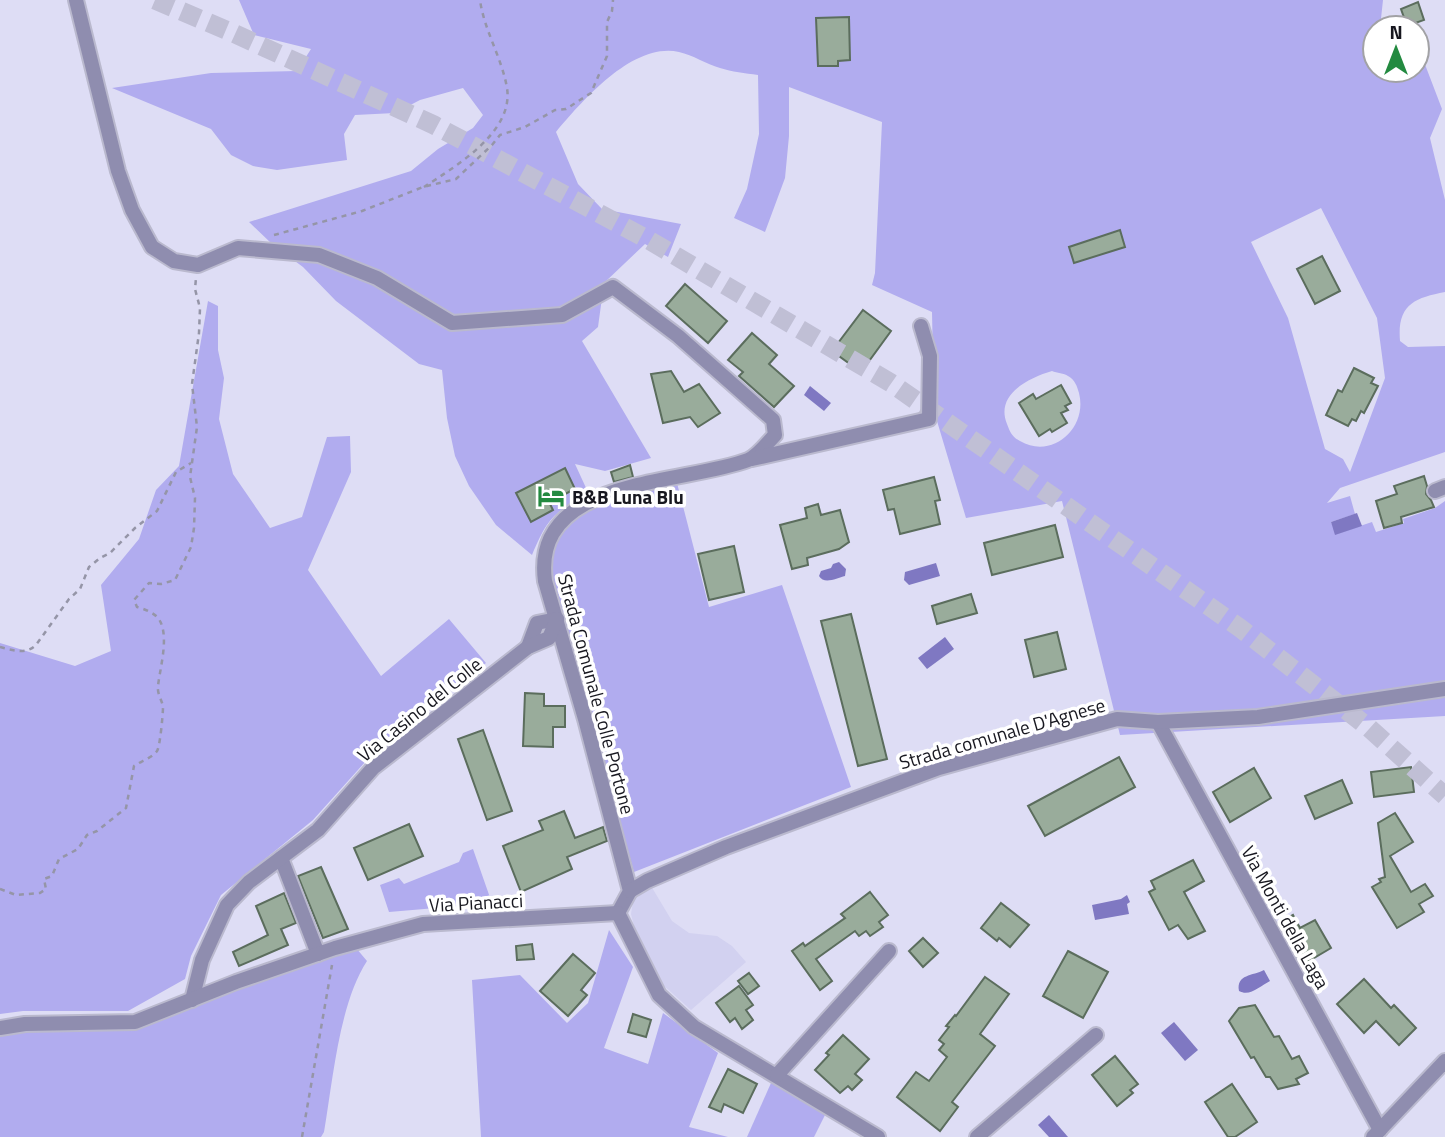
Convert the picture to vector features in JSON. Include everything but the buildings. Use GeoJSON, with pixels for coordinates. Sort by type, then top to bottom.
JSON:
{"type":"FeatureCollection","features":[{"type":"Feature","properties":{"kind":"street"},"geometry":{"type":"LineString","coordinates":[[76,0],[117,171],[132,210],[152,247],[174,261],[198,265],[238,248],[319,255],[377,278],[452,323],[562,315],[613,287],[678,336],[773,420],[775,435],[751,459]]}},
{"type":"Feature","properties":{"kind":"street","name":"Strada Comunale Colle Portone"},"geometry":{"type":"LineString","coordinates":[[629,891],[624,863],[545,581],[545,548],[557,525],[573,510],[601,496],[929,419],[930,356],[920,326]]}},
{"type":"Feature","properties":{"kind":"street","name":"Via Casino del Colle"},"geometry":{"type":"LineString","coordinates":[[192,999],[202,960],[227,905],[249,882],[318,830],[373,768],[528,647],[537,623],[557,619]]}},
{"type":"Feature","properties":{"kind":"street","name":"Strada comunale D'Agnese"},"geometry":{"type":"LineString","coordinates":[[629,891],[726,847],[939,768],[1117,719],[1158,722],[1258,717],[1445,689]]}},
{"type":"Feature","properties":{"kind":"street","name":"Via Monti della Laga"},"geometry":{"type":"LineString","coordinates":[[1158,722],[1376,1133]]}},
{"type":"Feature","properties":{"kind":"street"},"geometry":{"type":"LineString","coordinates":[[281,858],[318,954]]}},
{"type":"Feature","properties":{"kind":"street"},"geometry":{"type":"LineString","coordinates":[[629,891],[618,913],[659,995],[694,1027],[878,1137]]}},
{"type":"Feature","properties":{"kind":"street","name":"Via Pianacci"},"geometry":{"type":"LineString","coordinates":[[0,1028],[25,1024],[135,1022],[335,948],[423,923],[618,913]]}},
{"type":"Feature","properties":{"kind":"street"},"geometry":{"type":"LineString","coordinates":[[777,1075],[888,951]]}},
{"type":"Feature","properties":{"kind":"street"},"geometry":{"type":"LineString","coordinates":[[977,1137],[1096,1035]]}},
{"type":"Feature","properties":{"kind":"street"},"geometry":{"type":"LineString","coordinates":[[1376,1133],[1445,1060]]}},
{"type":"Feature","properties":{"kind":"path"},"geometry":{"type":"LineString","coordinates":[[423,187],[460,163],[493,134],[503,113],[507,90],[480,0]]}},
{"type":"Feature","properties":{"kind":"path"},"geometry":{"type":"LineString","coordinates":[[264,239],[290,229],[362,211],[423,187],[456,179],[500,135],[525,127],[555,110],[566,109],[592,93],[607,55],[607,22],[613,0]]}},
{"type":"Feature","properties":{"kind":"path"},"geometry":{"type":"LineString","coordinates":[[0,889],[16,895],[40,893],[46,889],[44,879],[52,876],[59,859],[78,849],[87,835],[97,831],[126,808],[134,766],[157,751],[163,722],[163,705],[157,688],[161,675],[164,639],[160,619],[137,607],[134,600],[149,583],[161,584],[175,580],[191,547],[195,498],[190,477],[197,427],[192,384],[200,308],[195,289],[198,265]]}},
{"type":"Feature","properties":{"kind":"path"},"geometry":{"type":"LineString","coordinates":[[0,647],[18,651],[32,650],[80,589],[89,567],[110,553],[157,511],[176,472],[191,463]]}},
{"type":"Feature","properties":{"kind":"path"},"geometry":{"type":"LineString","coordinates":[[302,1137],[335,948]]}},
{"type":"Feature","properties":{"kind":"shaded area"},"geometry":{"type":"Polygon","coordinates":[[[239,0],[1383,0],[1382,14],[1361,14],[1361,84],[1431,84],[1431,80],[1442,109],[1430,138],[1445,200],[1445,292],[1424,297],[1410,305],[1401,319],[1400,341],[1408,347],[1445,346],[1445,452],[1340,488],[1327,503],[1350,496],[1355,514],[1331,522],[1336,534],[1372,522],[1376,532],[1404,523],[1403,519],[1435,508],[1445,501],[1445,716],[1120,735],[1062,501],[966,518],[934,411],[932,312],[872,285],[875,273],[882,122],[789,87],[789,136],[785,178],[765,232],[734,218],[747,189],[759,134],[758,75],[725,69],[679,52],[662,51],[627,64],[595,90],[556,132],[578,184],[602,209],[681,224],[668,257],[645,244],[604,283],[598,327],[582,341],[651,458],[605,471],[575,464],[587,490],[552,518],[532,555],[496,525],[469,486],[455,456],[447,418],[442,370],[419,364],[336,301],[303,267],[272,244],[249,222],[411,171],[438,149],[473,128],[483,115],[463,88],[420,100],[395,113],[355,115],[344,134],[347,160],[277,170],[253,166],[231,155],[211,129],[112,88],[211,73],[297,71],[311,49],[254,35],[239,0]],[[1321,208],[1251,242],[1288,318],[1325,449],[1343,459],[1350,472],[1385,378],[1377,318],[1321,208]],[[1052,371],[1033,378],[1010,396],[1005,414],[1007,424],[1017,439],[1032,446],[1044,446],[1055,443],[1073,429],[1080,406],[1079,393],[1075,383],[1066,375],[1052,371]]]}},
{"type":"Feature","properties":{"kind":"shaded area"},"geometry":{"type":"Polygon","coordinates":[[[208,301],[218,306],[218,350],[224,378],[219,419],[233,474],[270,528],[302,517],[327,437],[350,436],[351,472],[308,570],[381,676],[449,619],[486,663],[423,711],[366,761],[313,820],[221,895],[191,956],[185,979],[128,1011],[23,1011],[0,1014],[0,643],[75,666],[111,651],[101,585],[139,539],[156,490],[179,466],[208,301]]]}},
{"type":"Feature","properties":{"kind":"shaded area"},"geometry":{"type":"Polygon","coordinates":[[[810,386],[831,403],[824,411],[804,395],[810,386]]]}},
{"type":"Feature","properties":{"kind":"shaded area"},"geometry":{"type":"Polygon","coordinates":[[[677,483],[709,607],[782,585],[851,787],[634,872],[550,577],[549,554],[555,537],[567,523],[583,512],[601,503],[677,483]]]}},
{"type":"Feature","properties":{"kind":"shaded area"},"geometry":{"type":"Polygon","coordinates":[[[1357,513],[1362,526],[1335,535],[1331,522],[1357,513]]]}},
{"type":"Feature","properties":{"kind":"shaded area"},"geometry":{"type":"Polygon","coordinates":[[[839,562],[846,569],[845,576],[821,579],[821,571],[839,562]]]}},
{"type":"Feature","properties":{"kind":"shaded area"},"geometry":{"type":"Polygon","coordinates":[[[936,563],[940,576],[909,585],[904,580],[905,572],[936,563]]]}},
{"type":"Feature","properties":{"kind":"shaded area"},"geometry":{"type":"Polygon","coordinates":[[[945,637],[954,649],[927,669],[918,658],[945,637]]]}},
{"type":"Feature","properties":{"kind":"shaded area"},"geometry":{"type":"Polygon","coordinates":[[[473,849],[494,909],[473,911],[471,905],[389,912],[380,885],[399,878],[404,884],[459,862],[463,853],[473,849]]]}},
{"type":"Feature","properties":{"kind":"shaded area"},"geometry":{"type":"Polygon","coordinates":[[[651,886],[672,921],[689,933],[717,936],[732,946],[746,962],[691,1010],[662,984],[634,926],[631,914],[633,901],[651,886]]]}},
{"type":"Feature","properties":{"kind":"shaded area"},"geometry":{"type":"Polygon","coordinates":[[[1127,895],[1130,902],[1127,904],[1129,914],[1095,920],[1092,905],[1121,899],[1127,895]]]}},
{"type":"Feature","properties":{"kind":"shaded area"},"geometry":{"type":"Polygon","coordinates":[[[609,930],[633,967],[604,1048],[648,1064],[663,1013],[718,1053],[689,1127],[728,1137],[481,1137],[472,980],[520,975],[567,1023],[588,1003],[609,930]]]}},
{"type":"Feature","properties":{"kind":"shaded area"},"geometry":{"type":"Polygon","coordinates":[[[356,948],[367,961],[357,979],[343,1020],[321,1137],[0,1137],[0,1033],[27,1029],[136,1026],[356,948]]]}},
{"type":"Feature","properties":{"kind":"shaded area"},"geometry":{"type":"Polygon","coordinates":[[[1264,970],[1270,981],[1251,992],[1239,991],[1243,978],[1264,970]]]}},
{"type":"Feature","properties":{"kind":"shaded area"},"geometry":{"type":"Polygon","coordinates":[[[1174,1022],[1198,1050],[1185,1061],[1161,1033],[1174,1022]]]}},
{"type":"Feature","properties":{"kind":"shaded area"},"geometry":{"type":"Polygon","coordinates":[[[771,1083],[826,1113],[814,1137],[747,1137],[771,1083]]]}},
{"type":"Feature","properties":{"kind":"shaded area"},"geometry":{"type":"Polygon","coordinates":[[[1049,1115],[1068,1137],[1049,1137],[1038,1125],[1049,1115]]]}},
{"type":"Feature","properties":{"kind":"tunnel"},"geometry":{"type":"LineString","coordinates":[[155,0],[434,125],[647,239],[891,383],[1240,628],[1368,727],[1445,796]]}},
{"type":"Feature","properties":{"kind":"place","name":"B&B Luna Blu"},"geometry":{"type":"Point","coordinates":[551,496]}}]}
